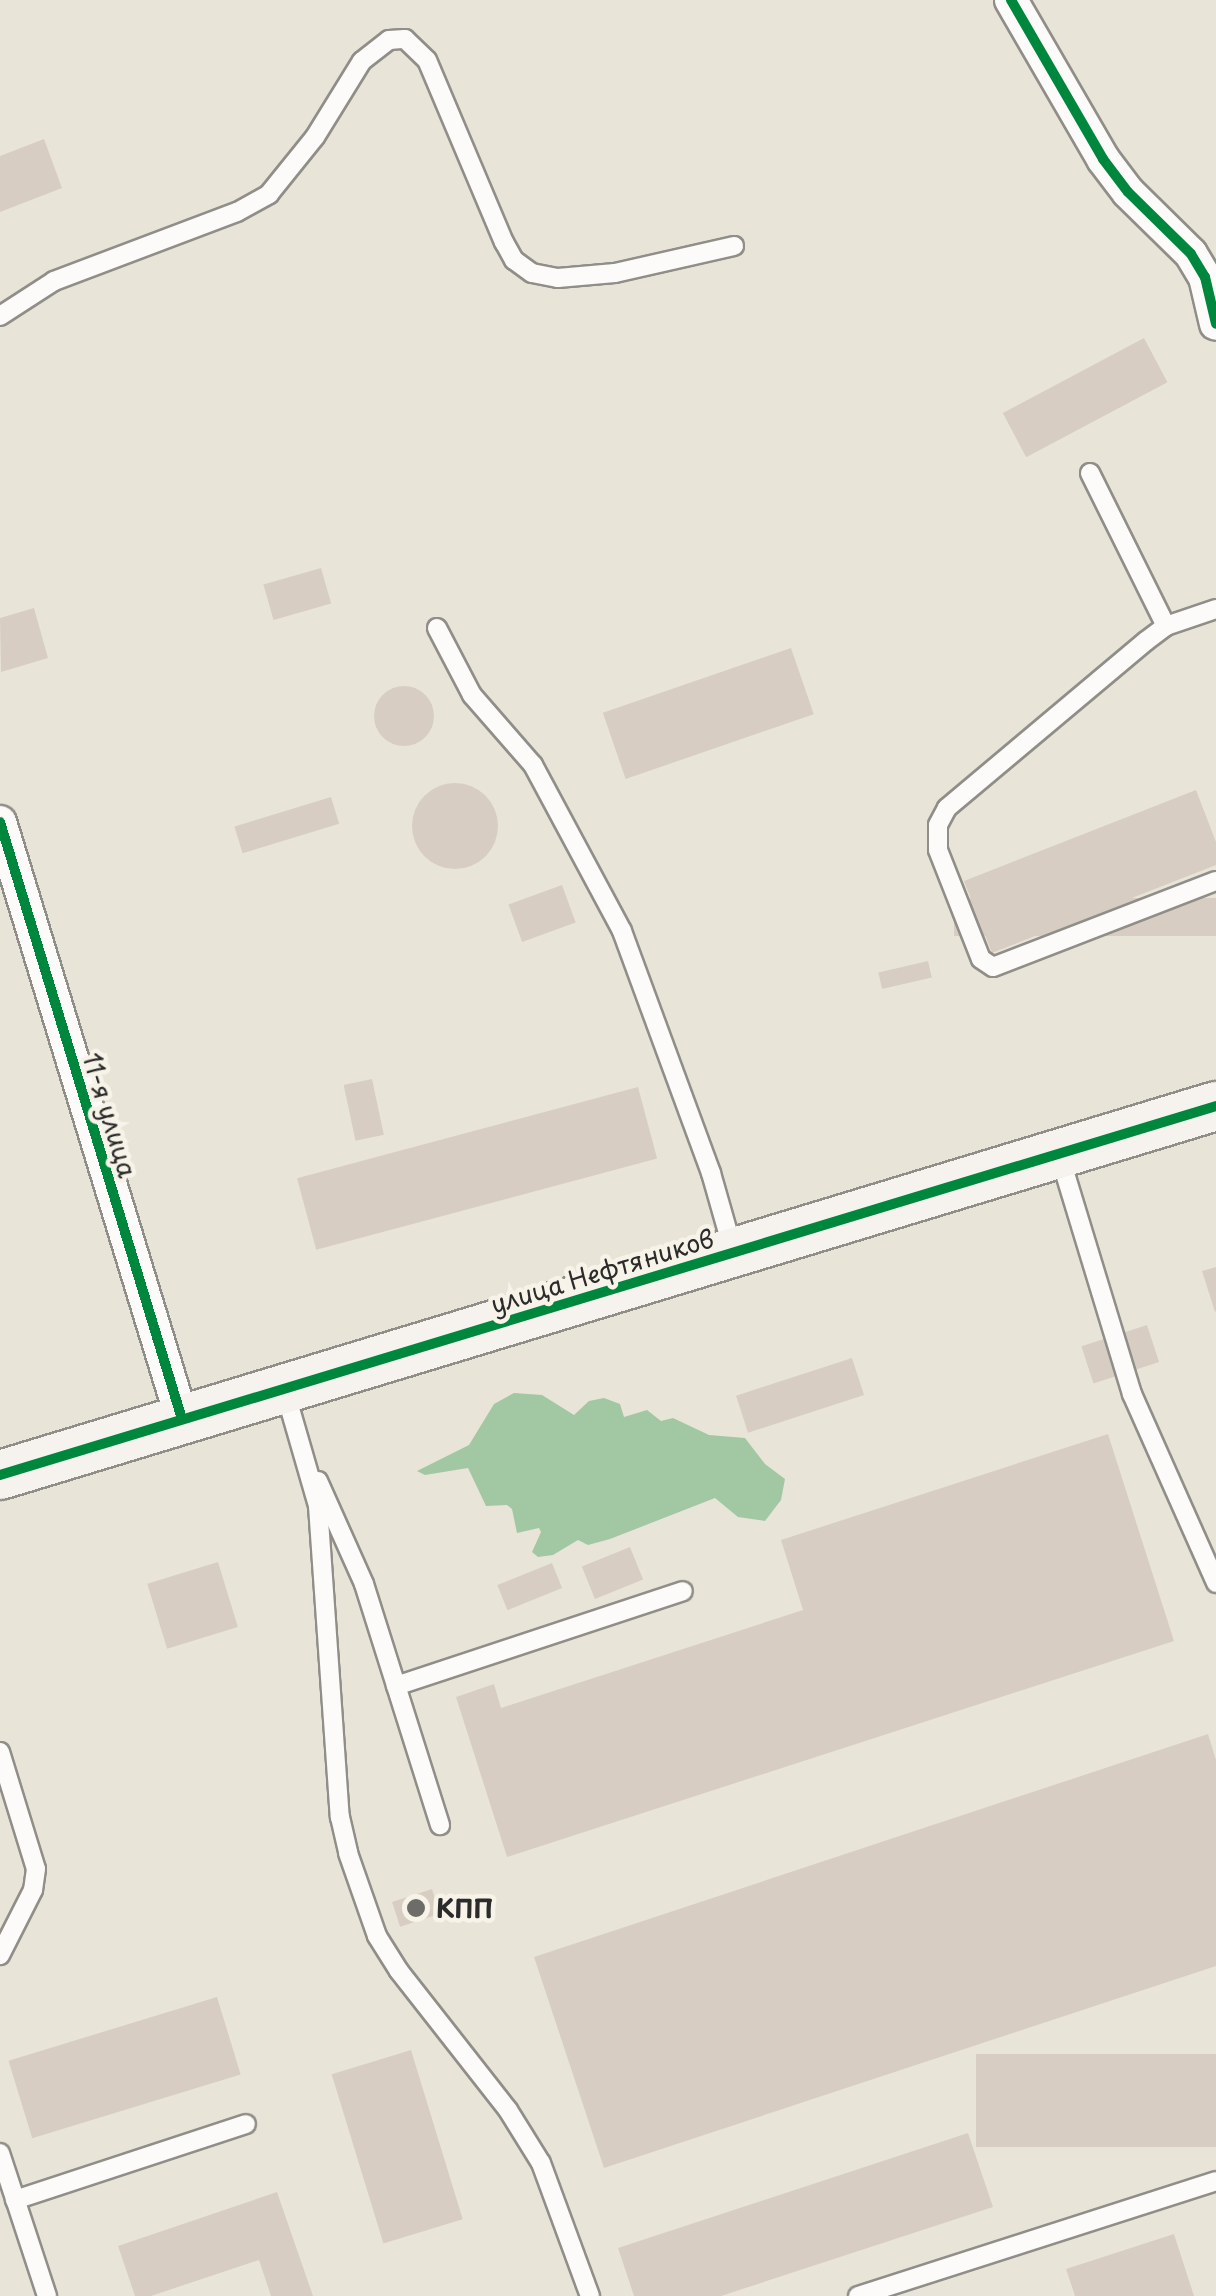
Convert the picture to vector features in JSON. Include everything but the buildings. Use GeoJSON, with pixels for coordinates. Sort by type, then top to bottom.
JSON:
{"type":"FeatureCollection","features":[{"type":"Feature","properties":{"kind":"street"},"geometry":{"type":"LineString","coordinates":[[1010,0],[1103,159],[1128,192],[1191,254],[1204,277],[1216,324]]}},
{"type":"Feature","properties":{"kind":"street","name":"11-я улица"},"geometry":{"type":"LineString","coordinates":[[2,833],[8,879],[182,1419]]}},
{"type":"Feature","properties":{"kind":"street","name":"улица Нефтяников"},"geometry":{"type":"LineString","coordinates":[[0,1476],[1216,1106]]}},
{"type":"Feature","properties":{"kind":"lane"},"geometry":{"type":"LineString","coordinates":[[0,316],[54,281],[237,212],[269,194],[315,138],[362,61],[390,40],[405,40],[426,60],[504,242],[514,260],[532,272],[558,278],[615,273],[734,246]]}},
{"type":"Feature","properties":{"kind":"lane"},"geometry":{"type":"LineString","coordinates":[[1090,473],[1166,626]]}},
{"type":"Feature","properties":{"kind":"lane"},"geometry":{"type":"LineString","coordinates":[[1216,608],[1166,626],[948,808],[938,824],[938,850],[981,960],[993,968],[1216,880]]}},
{"type":"Feature","properties":{"kind":"lane"},"geometry":{"type":"LineString","coordinates":[[438,628],[472,695],[533,765],[622,930],[711,1172],[734,1252]]}},
{"type":"Feature","properties":{"kind":"lane"},"geometry":{"type":"LineString","coordinates":[[1059,1154],[1132,1394],[1216,1583]]}},
{"type":"Feature","properties":{"kind":"lane"},"geometry":{"type":"LineString","coordinates":[[284,1388],[310,1467],[318,1506],[337,1780],[348,1853],[377,1936],[399,1971],[508,2110],[541,2163],[590,2296]]}},
{"type":"Feature","properties":{"kind":"lane"},"geometry":{"type":"LineString","coordinates":[[310,1467],[332,1506],[364,1584],[440,1825]]}},
{"type":"Feature","properties":{"kind":"lane"},"geometry":{"type":"LineString","coordinates":[[396,1686],[683,1591]]}},
{"type":"Feature","properties":{"kind":"lane"},"geometry":{"type":"LineString","coordinates":[[0,1752],[36,1869],[32,1890],[0,1954]]}},
{"type":"Feature","properties":{"kind":"lane"},"geometry":{"type":"LineString","coordinates":[[15,2200],[246,2124]]}},
{"type":"Feature","properties":{"kind":"lane"},"geometry":{"type":"LineString","coordinates":[[0,2154],[46,2296]]}},
{"type":"Feature","properties":{"kind":"lane"},"geometry":{"type":"LineString","coordinates":[[858,2296],[1216,2181]]}},
{"type":"Feature","properties":{"kind":"green space"},"geometry":{"type":"Polygon","coordinates":[[[514,1393],[542,1395],[574,1415],[589,1401],[604,1398],[620,1404],[624,1417],[647,1410],[661,1421],[673,1418],[709,1435],[745,1438],[765,1464],[785,1479],[781,1500],[765,1521],[738,1517],[715,1498],[610,1539],[588,1545],[578,1540],[553,1555],[538,1557],[532,1552],[541,1532],[539,1528],[517,1533],[512,1509],[507,1505],[486,1506],[468,1468],[425,1475],[417,1471],[469,1445],[494,1404],[514,1393]]]}},
{"type":"Feature","properties":{"kind":"cycle path"},"geometry":{"type":"LineString","coordinates":[[1011,0],[1103,159],[1128,192],[1191,254],[1205,277],[1216,324]]}},
{"type":"Feature","properties":{"kind":"cycle path"},"geometry":{"type":"LineString","coordinates":[[0,822],[182,1419]]}},
{"type":"Feature","properties":{"kind":"cycle path"},"geometry":{"type":"LineString","coordinates":[[0,1475],[1216,1106]]}},
{"type":"Feature","properties":{"kind":"place","name":"КПП"},"geometry":{"type":"Point","coordinates":[416,1908]}}]}
